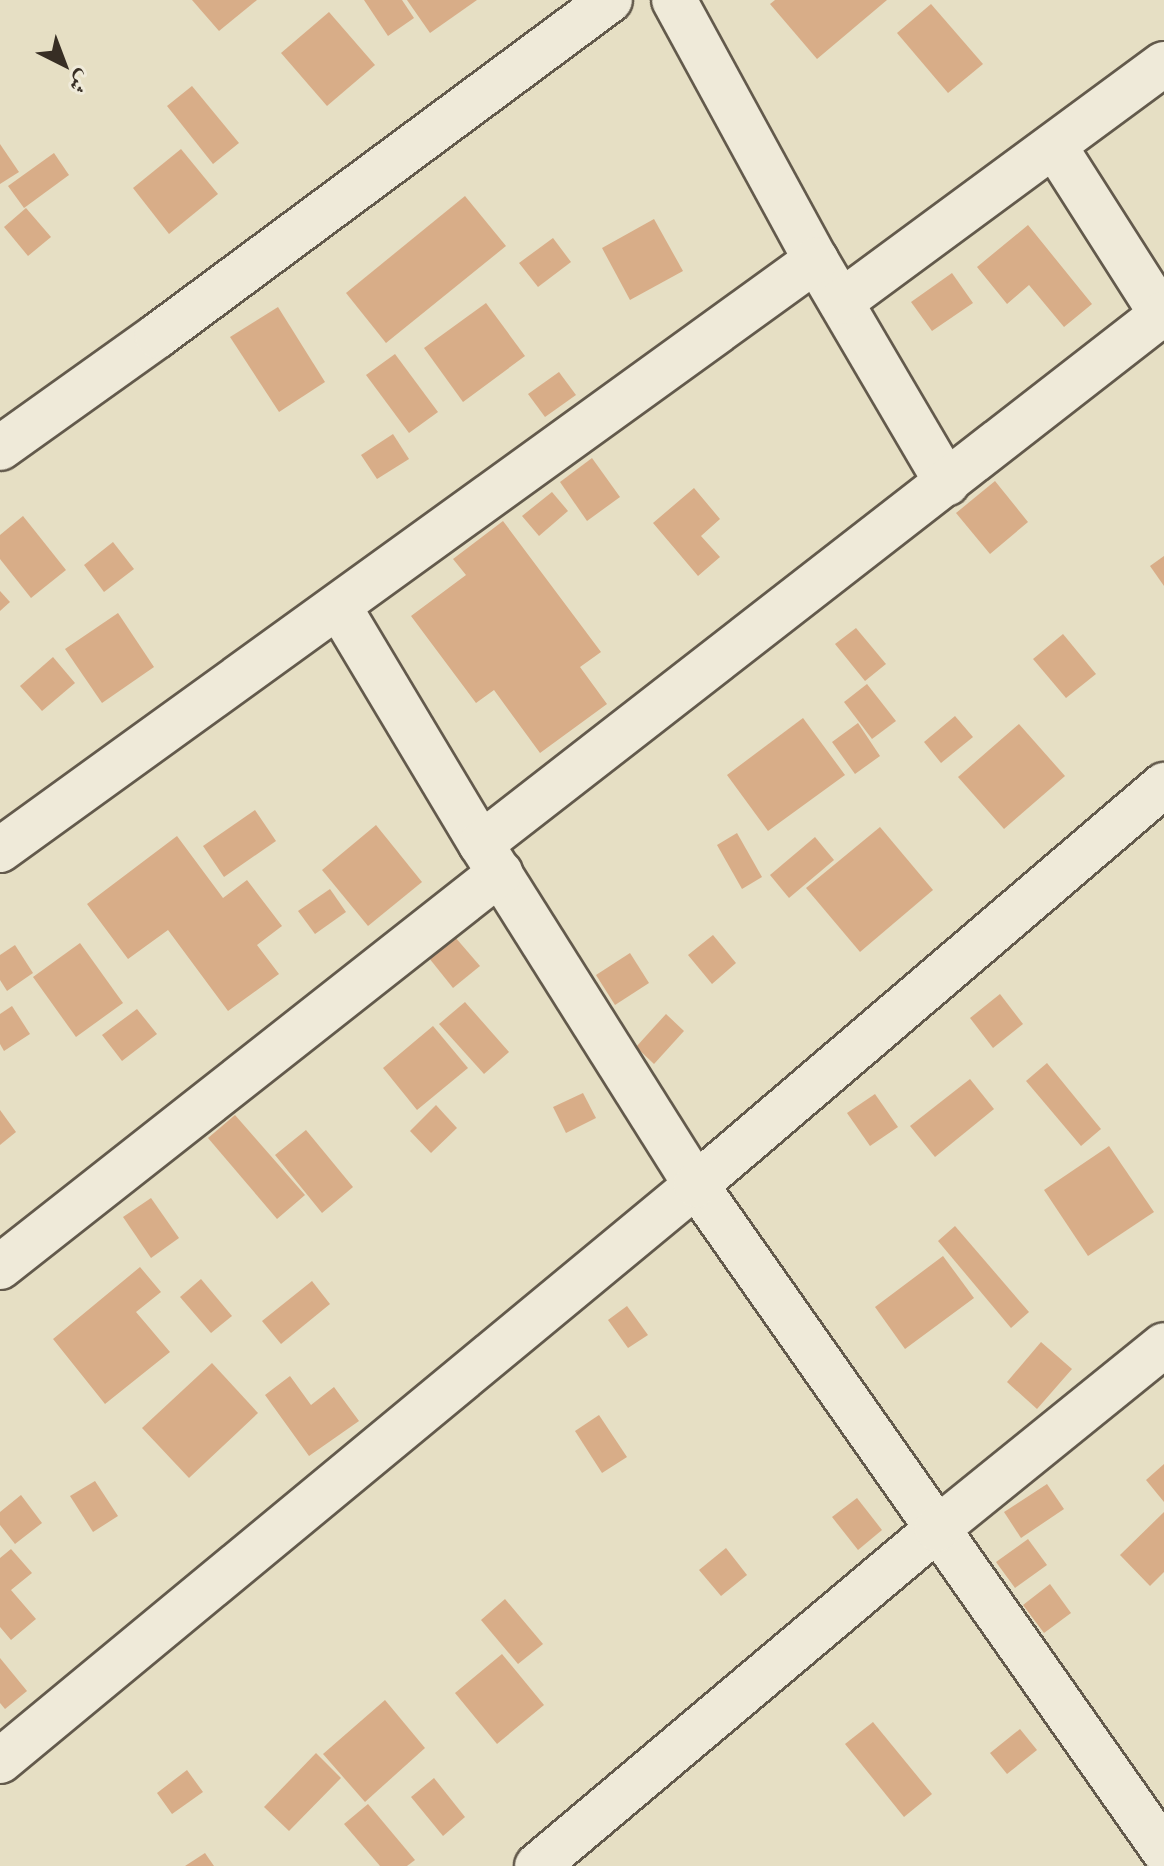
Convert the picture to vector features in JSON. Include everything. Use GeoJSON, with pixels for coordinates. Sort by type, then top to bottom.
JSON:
{"type":"FeatureCollection","features":[{"type":"Feature","properties":{"kind":"street"},"geometry":{"type":"LineString","coordinates":[[0,448],[157,336],[610,0]]}},
{"type":"Feature","properties":{"kind":"street"},"geometry":{"type":"LineString","coordinates":[[674,0],[816,260],[947,483]]}},
{"type":"Feature","properties":{"kind":"street"},"geometry":{"type":"LineString","coordinates":[[841,302],[1164,64]]}},
{"type":"Feature","properties":{"kind":"street"},"geometry":{"type":"LineString","coordinates":[[0,1267],[947,483],[1163,316],[1055,147]]}},
{"type":"Feature","properties":{"kind":"street"},"geometry":{"type":"LineString","coordinates":[[0,850],[816,260]]}},
{"type":"Feature","properties":{"kind":"street"},"geometry":{"type":"LineString","coordinates":[[339,607],[490,859],[696,1185],[1164,1851]]}},
{"type":"Feature","properties":{"kind":"street"},"geometry":{"type":"LineString","coordinates":[[0,1761],[696,1185],[1164,785]]}},
{"type":"Feature","properties":{"kind":"street"},"geometry":{"type":"LineString","coordinates":[[537,1866],[937,1529],[1164,1345]]}},
{"type":"Feature","properties":{"kind":"building"},"geometry":{"type":"Polygon","coordinates":[[[192,0],[257,0],[219,31],[192,0]]]}},
{"type":"Feature","properties":{"kind":"building"},"geometry":{"type":"Polygon","coordinates":[[[364,0],[402,0],[414,18],[388,36],[364,0]]]}},
{"type":"Feature","properties":{"kind":"building"},"geometry":{"type":"Polygon","coordinates":[[[407,0],[477,0],[430,33],[407,0]]]}},
{"type":"Feature","properties":{"kind":"building"},"geometry":{"type":"Polygon","coordinates":[[[775,0],[887,0],[817,59],[770,4],[775,0]]]}},
{"type":"Feature","properties":{"kind":"building"},"geometry":{"type":"Polygon","coordinates":[[[931,4],[983,64],[948,93],[897,33],[931,4]]]}},
{"type":"Feature","properties":{"kind":"building"},"geometry":{"type":"Polygon","coordinates":[[[329,12],[375,65],[327,106],[281,53],[329,12]]]}},
{"type":"Feature","properties":{"kind":"building"},"geometry":{"type":"Polygon","coordinates":[[[192,86],[239,143],[213,164],[167,106],[192,86]]]}},
{"type":"Feature","properties":{"kind":"building"},"geometry":{"type":"Polygon","coordinates":[[[0,144],[19,172],[0,184],[0,144]]]}},
{"type":"Feature","properties":{"kind":"building"},"geometry":{"type":"Polygon","coordinates":[[[181,149],[218,194],[169,234],[133,188],[181,149]]]}},
{"type":"Feature","properties":{"kind":"building"},"geometry":{"type":"Polygon","coordinates":[[[54,153],[69,175],[24,208],[8,186],[54,153]]]}},
{"type":"Feature","properties":{"kind":"building"},"geometry":{"type":"Polygon","coordinates":[[[465,196],[506,246],[386,343],[346,293],[465,196]]]}},
{"type":"Feature","properties":{"kind":"building"},"geometry":{"type":"Polygon","coordinates":[[[26,208],[51,237],[28,256],[4,227],[26,208]]]}},
{"type":"Feature","properties":{"kind":"building"},"geometry":{"type":"Polygon","coordinates":[[[654,219],[683,271],[630,300],[602,248],[654,219]]]}},
{"type":"Feature","properties":{"kind":"building"},"geometry":{"type":"Polygon","coordinates":[[[1028,225],[1092,304],[1064,327],[1029,285],[1007,304],[977,267],[1028,225]]]}},
{"type":"Feature","properties":{"kind":"building"},"geometry":{"type":"Polygon","coordinates":[[[553,238],[571,262],[538,287],[519,263],[553,238]]]}},
{"type":"Feature","properties":{"kind":"building"},"geometry":{"type":"Polygon","coordinates":[[[952,273],[973,303],[932,331],[911,302],[952,273]]]}},
{"type":"Feature","properties":{"kind":"building"},"geometry":{"type":"Polygon","coordinates":[[[486,303],[525,356],[463,402],[424,348],[486,303]]]}},
{"type":"Feature","properties":{"kind":"building"},"geometry":{"type":"Polygon","coordinates":[[[278,307],[325,382],[279,412],[230,337],[278,307]]]}},
{"type":"Feature","properties":{"kind":"building"},"geometry":{"type":"Polygon","coordinates":[[[395,354],[438,412],[409,433],[366,375],[395,354]]]}},
{"type":"Feature","properties":{"kind":"building"},"geometry":{"type":"Polygon","coordinates":[[[559,372],[576,395],[545,417],[528,394],[559,372]]]}},
{"type":"Feature","properties":{"kind":"building"},"geometry":{"type":"Polygon","coordinates":[[[393,434],[409,459],[377,479],[361,455],[393,434]]]}},
{"type":"Feature","properties":{"kind":"building"},"geometry":{"type":"Polygon","coordinates":[[[592,458],[620,497],[587,521],[560,482],[592,458]]]}},
{"type":"Feature","properties":{"kind":"building"},"geometry":{"type":"Polygon","coordinates":[[[995,481],[1028,522],[990,554],[956,513],[995,481]]]}},
{"type":"Feature","properties":{"kind":"building"},"geometry":{"type":"Polygon","coordinates":[[[694,488],[720,519],[701,536],[720,557],[698,576],[653,523],[694,488]]]}},
{"type":"Feature","properties":{"kind":"building"},"geometry":{"type":"Polygon","coordinates":[[[552,492],[568,511],[539,536],[522,516],[552,492]]]}},
{"type":"Feature","properties":{"kind":"building"},"geometry":{"type":"Polygon","coordinates":[[[23,516],[66,570],[31,598],[0,559],[0,535],[23,516]]]}},
{"type":"Feature","properties":{"kind":"building"},"geometry":{"type":"Polygon","coordinates":[[[503,521],[601,652],[580,667],[607,704],[540,753],[494,690],[476,703],[411,616],[466,575],[453,559],[503,521]]]}},
{"type":"Feature","properties":{"kind":"building"},"geometry":{"type":"Polygon","coordinates":[[[113,542],[134,569],[104,592],[84,565],[113,542]]]}},
{"type":"Feature","properties":{"kind":"building"},"geometry":{"type":"Polygon","coordinates":[[[1164,556],[1164,586],[1150,566],[1164,556]]]}},
{"type":"Feature","properties":{"kind":"building"},"geometry":{"type":"Polygon","coordinates":[[[0,591],[10,602],[0,611],[0,591]]]}},
{"type":"Feature","properties":{"kind":"building"},"geometry":{"type":"Polygon","coordinates":[[[118,613],[154,667],[102,703],[65,649],[118,613]]]}},
{"type":"Feature","properties":{"kind":"building"},"geometry":{"type":"Polygon","coordinates":[[[856,628],[886,664],[865,681],[835,644],[856,628]]]}},
{"type":"Feature","properties":{"kind":"building"},"geometry":{"type":"Polygon","coordinates":[[[1063,634],[1096,674],[1066,698],[1033,659],[1063,634]]]}},
{"type":"Feature","properties":{"kind":"building"},"geometry":{"type":"Polygon","coordinates":[[[53,657],[75,683],[42,711],[20,686],[53,657]]]}},
{"type":"Feature","properties":{"kind":"building"},"geometry":{"type":"Polygon","coordinates":[[[867,684],[896,721],[872,739],[844,702],[867,684]]]}},
{"type":"Feature","properties":{"kind":"building"},"geometry":{"type":"Polygon","coordinates":[[[955,716],[973,737],[941,763],[924,742],[955,716]]]}},
{"type":"Feature","properties":{"kind":"building"},"geometry":{"type":"Polygon","coordinates":[[[803,718],[845,775],[768,831],[727,775],[803,718]]]}},
{"type":"Feature","properties":{"kind":"building"},"geometry":{"type":"Polygon","coordinates":[[[858,723],[880,756],[855,774],[832,742],[858,723]]]}},
{"type":"Feature","properties":{"kind":"building"},"geometry":{"type":"Polygon","coordinates":[[[1019,724],[1065,776],[1004,829],[958,777],[1019,724]]]}},
{"type":"Feature","properties":{"kind":"building"},"geometry":{"type":"Polygon","coordinates":[[[255,810],[276,841],[224,877],[203,846],[255,810]]]}},
{"type":"Feature","properties":{"kind":"building"},"geometry":{"type":"Polygon","coordinates":[[[376,825],[422,882],[368,926],[322,870],[376,825]]]}},
{"type":"Feature","properties":{"kind":"building"},"geometry":{"type":"Polygon","coordinates":[[[880,827],[933,890],[860,952],[806,888],[880,827]]]}},
{"type":"Feature","properties":{"kind":"building"},"geometry":{"type":"Polygon","coordinates":[[[737,833],[762,877],[742,889],[717,845],[737,833]]]}},
{"type":"Feature","properties":{"kind":"building"},"geometry":{"type":"Polygon","coordinates":[[[177,836],[223,898],[247,880],[282,926],[257,945],[279,974],[228,1011],[168,930],[128,959],[87,904],[177,836]]]}},
{"type":"Feature","properties":{"kind":"building"},"geometry":{"type":"Polygon","coordinates":[[[815,837],[834,860],[789,898],[770,875],[815,837]]]}},
{"type":"Feature","properties":{"kind":"building"},"geometry":{"type":"Polygon","coordinates":[[[330,889],[346,912],[315,934],[298,911],[330,889]]]}},
{"type":"Feature","properties":{"kind":"building"},"geometry":{"type":"Polygon","coordinates":[[[713,935],[736,963],[712,984],[688,955],[713,935]]]}},
{"type":"Feature","properties":{"kind":"building"},"geometry":{"type":"Polygon","coordinates":[[[455,937],[480,966],[453,988],[429,958],[455,937]]]}},
{"type":"Feature","properties":{"kind":"building"},"geometry":{"type":"Polygon","coordinates":[[[80,943],[123,1003],[76,1037],[33,977],[80,943]]]}},
{"type":"Feature","properties":{"kind":"building"},"geometry":{"type":"Polygon","coordinates":[[[15,945],[33,973],[7,991],[0,980],[0,955],[15,945]]]}},
{"type":"Feature","properties":{"kind":"building"},"geometry":{"type":"Polygon","coordinates":[[[630,953],[649,983],[615,1005],[596,975],[630,953]]]}},
{"type":"Feature","properties":{"kind":"building"},"geometry":{"type":"Polygon","coordinates":[[[1000,994],[1023,1024],[993,1048],[970,1018],[1000,994]]]}},
{"type":"Feature","properties":{"kind":"building"},"geometry":{"type":"Polygon","coordinates":[[[465,1002],[509,1052],[484,1074],[439,1024],[465,1002]]]}},
{"type":"Feature","properties":{"kind":"building"},"geometry":{"type":"Polygon","coordinates":[[[12,1006],[30,1034],[4,1051],[0,1044],[0,1014],[12,1006]]]}},
{"type":"Feature","properties":{"kind":"building"},"geometry":{"type":"Polygon","coordinates":[[[137,1009],[157,1034],[122,1061],[102,1035],[137,1009]]]}},
{"type":"Feature","properties":{"kind":"building"},"geometry":{"type":"Polygon","coordinates":[[[666,1014],[684,1031],[654,1064],[636,1047],[666,1014]]]}},
{"type":"Feature","properties":{"kind":"building"},"geometry":{"type":"Polygon","coordinates":[[[433,1026],[468,1068],[417,1110],[383,1068],[433,1026]]]}},
{"type":"Feature","properties":{"kind":"building"},"geometry":{"type":"Polygon","coordinates":[[[1047,1063],[1101,1129],[1081,1146],[1026,1081],[1047,1063]]]}},
{"type":"Feature","properties":{"kind":"building"},"geometry":{"type":"Polygon","coordinates":[[[970,1079],[994,1109],[935,1157],[910,1126],[970,1079]]]}},
{"type":"Feature","properties":{"kind":"building"},"geometry":{"type":"Polygon","coordinates":[[[583,1093],[596,1118],[566,1133],[553,1107],[583,1093]]]}},
{"type":"Feature","properties":{"kind":"building"},"geometry":{"type":"Polygon","coordinates":[[[875,1094],[898,1127],[870,1146],[847,1113],[875,1094]]]}},
{"type":"Feature","properties":{"kind":"building"},"geometry":{"type":"Polygon","coordinates":[[[436,1105],[457,1128],[431,1153],[410,1131],[436,1105]]]}},
{"type":"Feature","properties":{"kind":"building"},"geometry":{"type":"Polygon","coordinates":[[[0,1110],[16,1132],[0,1145],[0,1110]]]}},
{"type":"Feature","properties":{"kind":"building"},"geometry":{"type":"Polygon","coordinates":[[[235,1115],[305,1195],[277,1219],[208,1138],[235,1115]]]}},
{"type":"Feature","properties":{"kind":"building"},"geometry":{"type":"Polygon","coordinates":[[[306,1130],[353,1187],[322,1213],[275,1155],[306,1130]]]}},
{"type":"Feature","properties":{"kind":"building"},"geometry":{"type":"Polygon","coordinates":[[[1109,1146],[1154,1212],[1088,1256],[1044,1190],[1109,1146]]]}},
{"type":"Feature","properties":{"kind":"building"},"geometry":{"type":"Polygon","coordinates":[[[151,1198],[179,1238],[151,1258],[123,1217],[151,1198]]]}},
{"type":"Feature","properties":{"kind":"building"},"geometry":{"type":"Polygon","coordinates":[[[955,1226],[1029,1312],[1011,1328],[938,1241],[955,1226]]]}},
{"type":"Feature","properties":{"kind":"building"},"geometry":{"type":"Polygon","coordinates":[[[943,1256],[974,1298],[905,1349],[875,1307],[943,1256]]]}},
{"type":"Feature","properties":{"kind":"building"},"geometry":{"type":"Polygon","coordinates":[[[140,1267],[161,1292],[136,1312],[170,1352],[105,1404],[53,1339],[140,1267]]]}},
{"type":"Feature","properties":{"kind":"building"},"geometry":{"type":"Polygon","coordinates":[[[201,1279],[232,1316],[211,1333],[180,1297],[201,1279]]]}},
{"type":"Feature","properties":{"kind":"building"},"geometry":{"type":"Polygon","coordinates":[[[312,1281],[330,1304],[281,1344],[262,1321],[312,1281]]]}},
{"type":"Feature","properties":{"kind":"building"},"geometry":{"type":"Polygon","coordinates":[[[627,1306],[648,1335],[628,1348],[608,1320],[627,1306]]]}},
{"type":"Feature","properties":{"kind":"building"},"geometry":{"type":"Polygon","coordinates":[[[1041,1342],[1072,1369],[1037,1409],[1007,1382],[1041,1342]]]}},
{"type":"Feature","properties":{"kind":"building"},"geometry":{"type":"Polygon","coordinates":[[[212,1363],[258,1413],[189,1478],[142,1428],[212,1363]]]}},
{"type":"Feature","properties":{"kind":"building"},"geometry":{"type":"Polygon","coordinates":[[[290,1376],[311,1405],[334,1387],[359,1421],[309,1456],[265,1395],[290,1376]]]}},
{"type":"Feature","properties":{"kind":"building"},"geometry":{"type":"Polygon","coordinates":[[[599,1415],[627,1457],[602,1473],[575,1431],[599,1415]]]}},
{"type":"Feature","properties":{"kind":"building"},"geometry":{"type":"Polygon","coordinates":[[[1164,1464],[1164,1502],[1146,1480],[1164,1464]]]}},
{"type":"Feature","properties":{"kind":"building"},"geometry":{"type":"Polygon","coordinates":[[[95,1481],[118,1516],[93,1532],[70,1496],[95,1481]]]}},
{"type":"Feature","properties":{"kind":"building"},"geometry":{"type":"Polygon","coordinates":[[[1047,1484],[1064,1509],[1021,1538],[1004,1512],[1047,1484]]]}},
{"type":"Feature","properties":{"kind":"building"},"geometry":{"type":"Polygon","coordinates":[[[21,1495],[42,1523],[15,1544],[0,1525],[0,1512],[21,1495]]]}},
{"type":"Feature","properties":{"kind":"building"},"geometry":{"type":"Polygon","coordinates":[[[857,1498],[882,1530],[858,1550],[832,1517],[857,1498]]]}},
{"type":"Feature","properties":{"kind":"building"},"geometry":{"type":"Polygon","coordinates":[[[1164,1512],[1164,1572],[1150,1586],[1120,1555],[1164,1512]]]}},
{"type":"Feature","properties":{"kind":"building"},"geometry":{"type":"Polygon","coordinates":[[[1028,1539],[1047,1565],[1015,1588],[996,1562],[1028,1539]]]}},
{"type":"Feature","properties":{"kind":"building"},"geometry":{"type":"Polygon","coordinates":[[[726,1548],[747,1575],[721,1596],[699,1570],[726,1548]]]}},
{"type":"Feature","properties":{"kind":"building"},"geometry":{"type":"Polygon","coordinates":[[[11,1549],[32,1573],[11,1590],[36,1619],[11,1640],[0,1627],[0,1558],[11,1549]]]}},
{"type":"Feature","properties":{"kind":"building"},"geometry":{"type":"Polygon","coordinates":[[[1050,1584],[1071,1613],[1044,1633],[1023,1605],[1050,1584]]]}},
{"type":"Feature","properties":{"kind":"building"},"geometry":{"type":"Polygon","coordinates":[[[505,1599],[543,1644],[518,1664],[481,1620],[505,1599]]]}},
{"type":"Feature","properties":{"kind":"building"},"geometry":{"type":"Polygon","coordinates":[[[502,1654],[544,1705],[497,1744],[455,1693],[502,1654]]]}},
{"type":"Feature","properties":{"kind":"building"},"geometry":{"type":"Polygon","coordinates":[[[0,1658],[27,1691],[5,1709],[0,1703],[0,1658]]]}},
{"type":"Feature","properties":{"kind":"building"},"geometry":{"type":"Polygon","coordinates":[[[385,1700],[425,1748],[365,1802],[323,1754],[385,1700]]]}},
{"type":"Feature","properties":{"kind":"building"},"geometry":{"type":"Polygon","coordinates":[[[873,1722],[932,1794],[904,1817],[845,1744],[873,1722]]]}},
{"type":"Feature","properties":{"kind":"building"},"geometry":{"type":"Polygon","coordinates":[[[1020,1729],[1037,1750],[1007,1774],[990,1753],[1020,1729]]]}},
{"type":"Feature","properties":{"kind":"building"},"geometry":{"type":"Polygon","coordinates":[[[316,1753],[341,1778],[289,1831],[264,1807],[316,1753]]]}},
{"type":"Feature","properties":{"kind":"building"},"geometry":{"type":"Polygon","coordinates":[[[187,1770],[203,1792],[172,1814],[157,1793],[187,1770]]]}},
{"type":"Feature","properties":{"kind":"building"},"geometry":{"type":"Polygon","coordinates":[[[434,1778],[465,1817],[443,1836],[411,1797],[434,1778]]]}},
{"type":"Feature","properties":{"kind":"building"},"geometry":{"type":"Polygon","coordinates":[[[368,1804],[415,1860],[407,1866],[380,1866],[344,1824],[368,1804]]]}},
{"type":"Feature","properties":{"kind":"building"},"geometry":{"type":"Polygon","coordinates":[[[205,1853],[214,1866],[185,1866],[205,1853]]]}}]}
